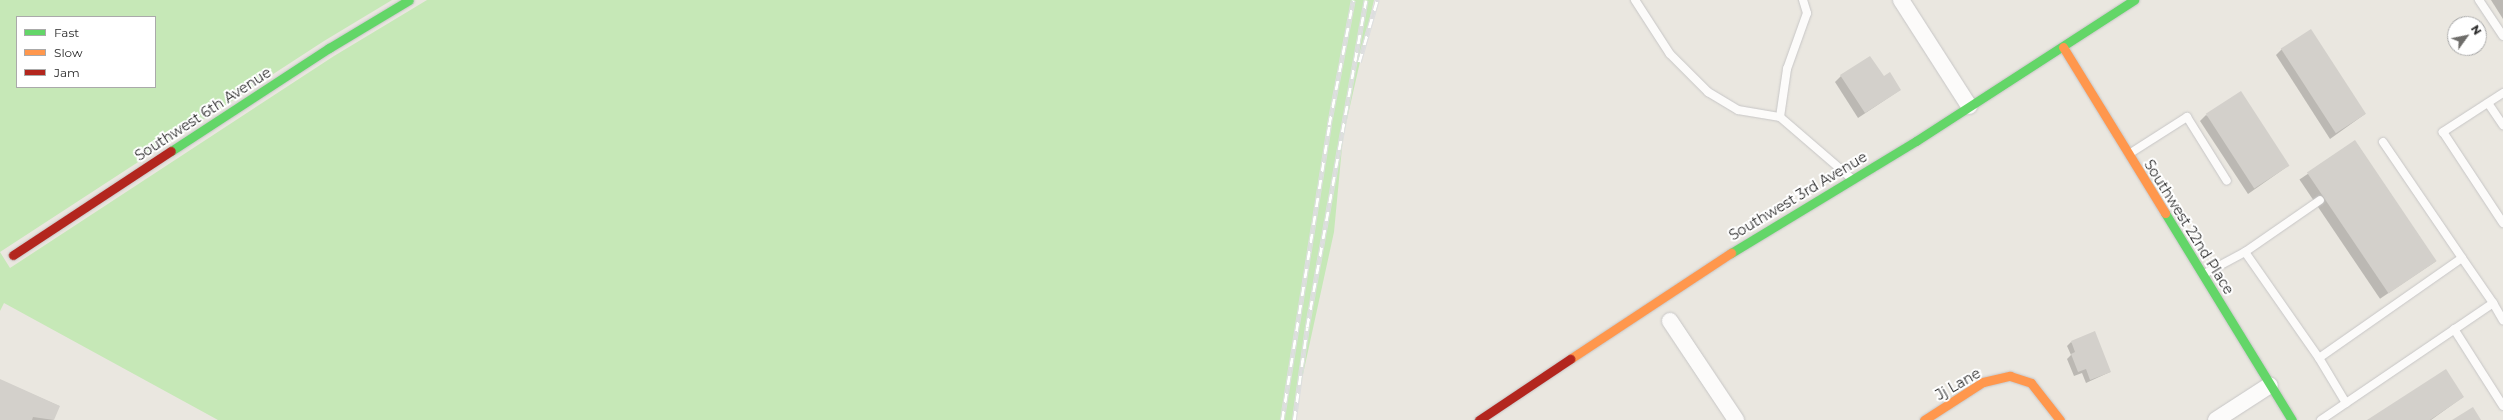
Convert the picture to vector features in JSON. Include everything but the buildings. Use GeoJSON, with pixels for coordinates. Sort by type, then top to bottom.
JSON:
{"type":"FeatureCollection","features":[{"type":"Feature","properties":{"kind":"street","name":"Southwest 6th Avenue"},"geometry":{"type":"LineString","coordinates":[[13,255],[322,53],[409,0]]}},
{"type":"Feature","properties":{"kind":"street"},"geometry":{"type":"LineString","coordinates":[[1901,0],[1969,106]]}},
{"type":"Feature","properties":{"kind":"street","name":"Southwest 3rd Avenue"},"geometry":{"type":"LineString","coordinates":[[1479,420],[1726,256],[1853,179],[2063,47],[2134,0]]}},
{"type":"Feature","properties":{"kind":"street","name":"Southwest 22nd Place"},"geometry":{"type":"LineString","coordinates":[[2063,47],[2292,420]]}},
{"type":"Feature","properties":{"kind":"street"},"geometry":{"type":"LineString","coordinates":[[1670,321],[1736,420]]}},
{"type":"Feature","properties":{"kind":"street","name":"Jj Lane"},"geometry":{"type":"LineString","coordinates":[[1924,420],[1982,382],[2010,376],[2032,383],[2060,420]]}},
{"type":"Feature","properties":{"kind":"street"},"geometry":{"type":"LineString","coordinates":[[2216,420],[2270,385]]}},
{"type":"Feature","properties":{"kind":"lane"},"geometry":{"type":"LineString","coordinates":[[1635,0],[1670,54],[1708,92],[1738,110],[1780,118],[1853,179]]}},
{"type":"Feature","properties":{"kind":"lane"},"geometry":{"type":"LineString","coordinates":[[1780,118],[1788,69],[1808,13],[1803,0]]}},
{"type":"Feature","properties":{"kind":"lane"},"geometry":{"type":"LineString","coordinates":[[2479,0],[2503,36]]}},
{"type":"Feature","properties":{"kind":"lane"},"geometry":{"type":"LineString","coordinates":[[2503,93],[2442,132],[2503,223]]}},
{"type":"Feature","properties":{"kind":"lane"},"geometry":{"type":"LineString","coordinates":[[2488,103],[2503,126]]}},
{"type":"Feature","properties":{"kind":"lane"},"geometry":{"type":"LineString","coordinates":[[2128,154],[2187,118],[2227,181]]}},
{"type":"Feature","properties":{"kind":"lane"},"geometry":{"type":"LineString","coordinates":[[2383,142],[2493,302],[2503,320]]}},
{"type":"Feature","properties":{"kind":"lane"},"geometry":{"type":"LineString","coordinates":[[2202,275],[2245,252],[2320,200]]}},
{"type":"Feature","properties":{"kind":"lane"},"geometry":{"type":"LineString","coordinates":[[2245,252],[2319,358],[2346,403]]}},
{"type":"Feature","properties":{"kind":"lane"},"geometry":{"type":"LineString","coordinates":[[2319,358],[2462,258]]}},
{"type":"Feature","properties":{"kind":"lane"},"geometry":{"type":"LineString","coordinates":[[2321,420],[2493,302]]}},
{"type":"Feature","properties":{"kind":"lane"},"geometry":{"type":"LineString","coordinates":[[2454,329],[2503,406]]}},
{"type":"Feature","properties":{"kind":"green space"},"geometry":{"type":"Polygon","coordinates":[[[0,0],[392,0],[324,41],[0,252],[0,0]]]}},
{"type":"Feature","properties":{"kind":"green space"},"geometry":{"type":"Polygon","coordinates":[[[427,0],[1374,0],[1343,137],[1334,232],[1293,420],[218,420],[4,303],[0,311],[0,252],[10,268],[334,56],[427,0]]]}},
{"type":"Feature","properties":{"kind":"railway"},"geometry":{"type":"LineString","coordinates":[[1282,420],[1329,125],[1353,0]]}},
{"type":"Feature","properties":{"kind":"railway"},"geometry":{"type":"LineString","coordinates":[[1294,420],[1307,327],[1366,0]]}},
{"type":"Feature","properties":{"kind":"railway"},"geometry":{"type":"LineString","coordinates":[[1359,62],[1377,0]]}},
{"type":"Feature","properties":{"kind":"traffic: fast"},"geometry":{"type":"LineString","coordinates":[[171,151],[329,48],[409,0]]}},
{"type":"Feature","properties":{"kind":"traffic: fast"},"geometry":{"type":"LineString","coordinates":[[1731,253],[1916,141],[2134,0]]}},
{"type":"Feature","properties":{"kind":"traffic: fast"},"geometry":{"type":"LineString","coordinates":[[2165,213],[2292,420]]}},
{"type":"Feature","properties":{"kind":"traffic: slow"},"geometry":{"type":"LineString","coordinates":[[2063,47],[2165,213]]}},
{"type":"Feature","properties":{"kind":"traffic: slow"},"geometry":{"type":"LineString","coordinates":[[1570,359],[1731,253]]}},
{"type":"Feature","properties":{"kind":"traffic: slow"},"geometry":{"type":"LineString","coordinates":[[1924,420],[1983,382],[2010,376],[2031,383],[2060,420]]}},
{"type":"Feature","properties":{"kind":"traffic: jam"},"geometry":{"type":"LineString","coordinates":[[13,255],[171,151]]}},
{"type":"Feature","properties":{"kind":"traffic: jam"},"geometry":{"type":"LineString","coordinates":[[1479,420],[1570,359]]}}]}
